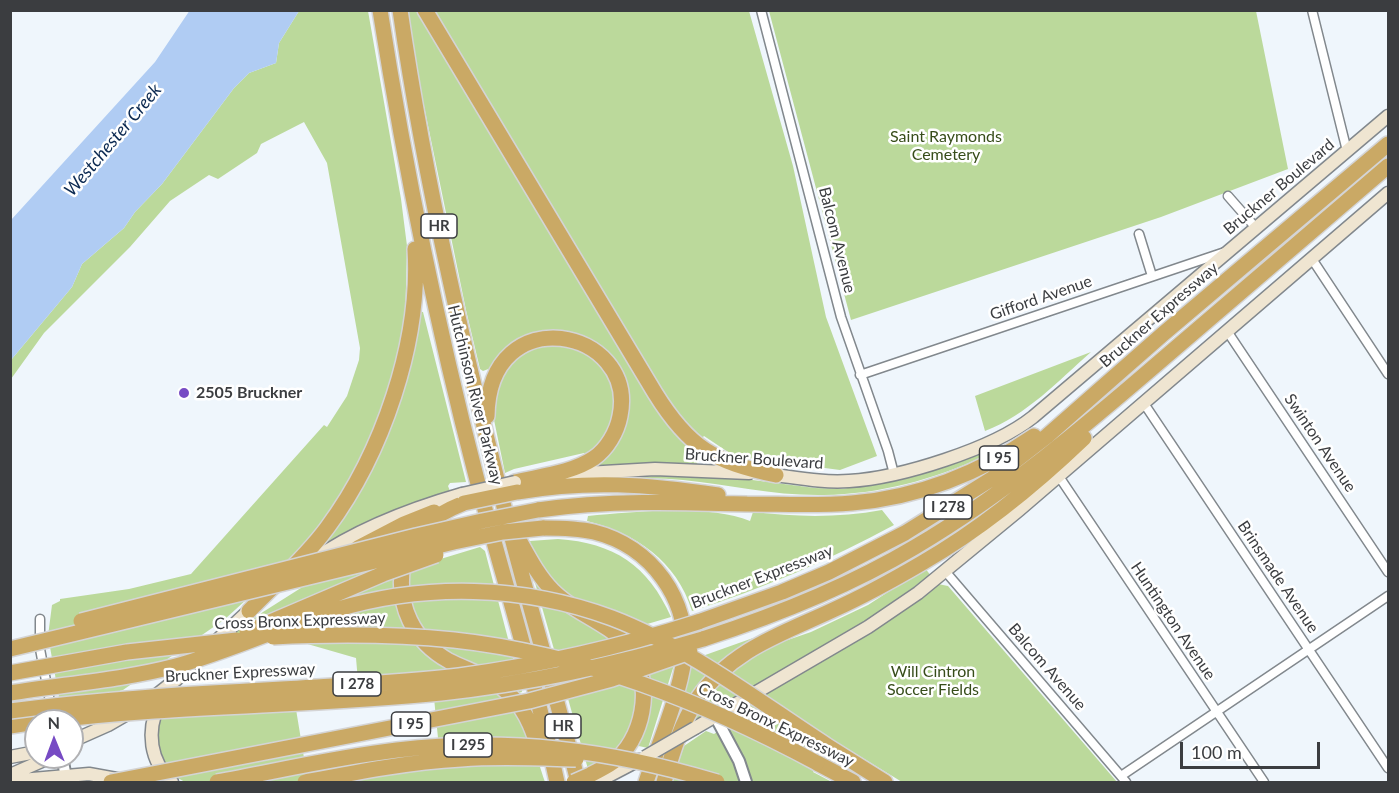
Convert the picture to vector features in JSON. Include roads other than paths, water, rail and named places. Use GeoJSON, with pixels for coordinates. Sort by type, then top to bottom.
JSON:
{"type":"FeatureCollection","features":[{"type":"Feature","properties":{"kind":"highway","name":"Hutchinson River Parkway"},"geometry":{"type":"LineString","coordinates":[[380,10],[411,192],[426,264],[468,442],[536,693],[557,783]]}},
{"type":"Feature","properties":{"kind":"highway","name":"Hutchinson River Parkway"},"geometry":{"type":"LineString","coordinates":[[400,10],[434,204],[488,440],[508,519],[585,781]]}},
{"type":"Feature","properties":{"kind":"highway"},"geometry":{"type":"LineString","coordinates":[[425,10],[649,383],[674,420],[692,441],[712,456],[739,466],[776,475]]}},
{"type":"Feature","properties":{"kind":"highway","name":"Bruckner Expressway"},"geometry":{"type":"LineString","coordinates":[[10,711],[137,697],[457,676],[575,656],[624,644],[698,622],[813,580],[883,545],[949,506],[1034,447],[1163,334],[1389,144]]}},
{"type":"Feature","properties":{"kind":"highway","name":"I 95"},"geometry":{"type":"LineString","coordinates":[[111,783],[529,701],[612,679],[793,608],[885,564],[958,520],[1053,451],[1389,166]]}},
{"type":"Feature","properties":{"kind":"highway"},"geometry":{"type":"LineString","coordinates":[[249,611],[328,527],[361,472],[384,420],[407,344],[413,311],[416,270],[411,192]]}},
{"type":"Feature","properties":{"kind":"highway","name":"I 95"},"geometry":{"type":"LineString","coordinates":[[10,640],[366,548],[538,510],[630,502],[802,505],[853,503],[928,488],[999,458],[1042,431],[1163,334]]}},
{"type":"Feature","properties":{"kind":"highway"},"geometry":{"type":"LineString","coordinates":[[249,611],[339,558],[428,514],[463,499],[516,487],[583,463],[604,449],[616,429],[621,413],[618,385],[610,368],[593,350],[570,339],[545,338],[522,345],[505,360],[491,382],[487,411],[488,440]]}},
{"type":"Feature","properties":{"kind":"highway"},"geometry":{"type":"LineString","coordinates":[[664,783],[692,707],[730,663],[766,640],[882,586],[973,530],[1073,449],[1144,375]]}},
{"type":"Feature","properties":{"kind":"highway"},"geometry":{"type":"LineString","coordinates":[[516,487],[615,483],[675,488],[750,500],[802,505]]}},
{"type":"Feature","properties":{"kind":"highway"},"geometry":{"type":"LineString","coordinates":[[463,499],[429,522],[410,544],[405,556],[401,581],[406,614],[421,639],[434,650],[448,660],[490,680],[516,701],[530,725],[551,783]]}},
{"type":"Feature","properties":{"kind":"highway"},"geometry":{"type":"LineString","coordinates":[[508,519],[539,574],[552,591],[618,637],[630,649],[638,666],[643,698],[641,716],[635,732],[617,758],[585,781]]}},
{"type":"Feature","properties":{"kind":"highway"},"geometry":{"type":"LineString","coordinates":[[99,680],[147,669],[186,655],[411,563],[501,536],[543,528]]}},
{"type":"Feature","properties":{"kind":"highway"},"geometry":{"type":"LineString","coordinates":[[10,649],[454,542],[503,532],[543,528],[586,530],[608,536],[637,553],[657,570],[677,603],[685,638],[682,668],[646,783]]}},
{"type":"Feature","properties":{"kind":"highway"},"geometry":{"type":"LineString","coordinates":[[10,693],[147,673],[193,661],[319,616],[369,601],[438,592],[507,594],[584,609],[650,635],[688,656],[885,783]]}},
{"type":"Feature","properties":{"kind":"highway","name":"Cross Bronx Expressway"},"geometry":{"type":"LineString","coordinates":[[10,673],[141,650],[262,638],[353,635],[455,640],[538,654],[622,677],[701,707],[853,783]]}},
{"type":"Feature","properties":{"kind":"highway","name":"Bruckner Expressway"},"geometry":{"type":"LineString","coordinates":[[84,717],[152,710],[458,691],[589,670],[704,643]]}},
{"type":"Feature","properties":{"kind":"highway","name":"I 295"},"geometry":{"type":"LineString","coordinates":[[217,783],[370,753],[413,748],[482,745],[535,746],[594,752],[651,764],[716,783]]}},
{"type":"Feature","properties":{"kind":"highway"},"geometry":{"type":"LineString","coordinates":[[305,783],[432,761],[508,757],[576,759],[612,763],[649,768],[716,783]]}},
{"type":"Feature","properties":{"kind":"main road","name":"Bruckner Boulevard"},"geometry":{"type":"LineString","coordinates":[[516,487],[615,470],[682,469],[840,481],[894,474],[982,446],[1013,432],[1389,116]]}},
{"type":"Feature","properties":{"kind":"main road"},"geometry":{"type":"LineString","coordinates":[[585,781],[645,757],[877,621],[918,593],[1389,193]]}},
{"type":"Feature","properties":{"kind":"main road"},"geometry":{"type":"LineString","coordinates":[[84,736],[108,725],[150,700],[177,679],[249,611]]}},
{"type":"Feature","properties":{"kind":"main road"},"geometry":{"type":"LineString","coordinates":[[172,783],[158,764],[151,733],[157,708],[177,679]]}},
{"type":"Feature","properties":{"kind":"main road"},"geometry":{"type":"LineString","coordinates":[[10,775],[24,769]]}},
{"type":"Feature","properties":{"kind":"main road"},"geometry":{"type":"LineString","coordinates":[[10,781],[99,775],[133,783]]}},
{"type":"Feature","properties":{"kind":"street","name":"Balcom Avenue"},"geometry":{"type":"LineString","coordinates":[[761,10],[840,317],[888,451],[894,474]]}},
{"type":"Feature","properties":{"kind":"street"},"geometry":{"type":"LineString","coordinates":[[1312,10],[1347,151]]}},
{"type":"Feature","properties":{"kind":"street"},"geometry":{"type":"LineString","coordinates":[[1228,196],[1256,228]]}},
{"type":"Feature","properties":{"kind":"street"},"geometry":{"type":"LineString","coordinates":[[1139,234],[1152,276]]}},
{"type":"Feature","properties":{"kind":"street","name":"Gifford Avenue"},"geometry":{"type":"LineString","coordinates":[[860,375],[1231,250]]}},
{"type":"Feature","properties":{"kind":"street"},"geometry":{"type":"LineString","coordinates":[[1312,259],[1389,374]]}},
{"type":"Feature","properties":{"kind":"street","name":"Swinton Avenue"},"geometry":{"type":"LineString","coordinates":[[1227,331],[1389,572]]}},
{"type":"Feature","properties":{"kind":"street","name":"Brinsmade Avenue"},"geometry":{"type":"LineString","coordinates":[[1143,402],[1389,768]]}},
{"type":"Feature","properties":{"kind":"street","name":"Huntington Avenue"},"geometry":{"type":"LineString","coordinates":[[1058,475],[1264,783]]}},
{"type":"Feature","properties":{"kind":"street","name":"Balcom Avenue"},"geometry":{"type":"LineString","coordinates":[[945,571],[1123,779]]}},
{"type":"Feature","properties":{"kind":"street"},"geometry":{"type":"LineString","coordinates":[[1123,779],[1216,712],[1389,596]]}},
{"type":"Feature","properties":{"kind":"street"},"geometry":{"type":"LineString","coordinates":[[40,619],[40,649],[52,709]]}},
{"type":"Feature","properties":{"kind":"street"},"geometry":{"type":"LineString","coordinates":[[715,716],[739,761],[746,783]]}},
{"type":"Feature","properties":{"kind":"water","name":"Westchester Creek"},"geometry":{"type":"Polygon","coordinates":[[[190,10],[299,11],[279,43],[276,63],[249,73],[234,88],[162,184],[135,212],[124,228],[82,264],[72,287],[11,360],[11,220],[155,62],[190,10]]]}},
{"type":"Feature","properties":{"kind":"place","name":"2505 Bruckner"},"geometry":{"type":"Point","coordinates":[184,393]}},
{"type":"Feature","properties":{"kind":"park label","name":"Saint Raymonds Cemetery"},"geometry":{"type":"Point","coordinates":[946,146]}},
{"type":"Feature","properties":{"kind":"park label","name":"Will Cintron Soccer Fields"},"geometry":{"type":"Point","coordinates":[933,681]}}]}
